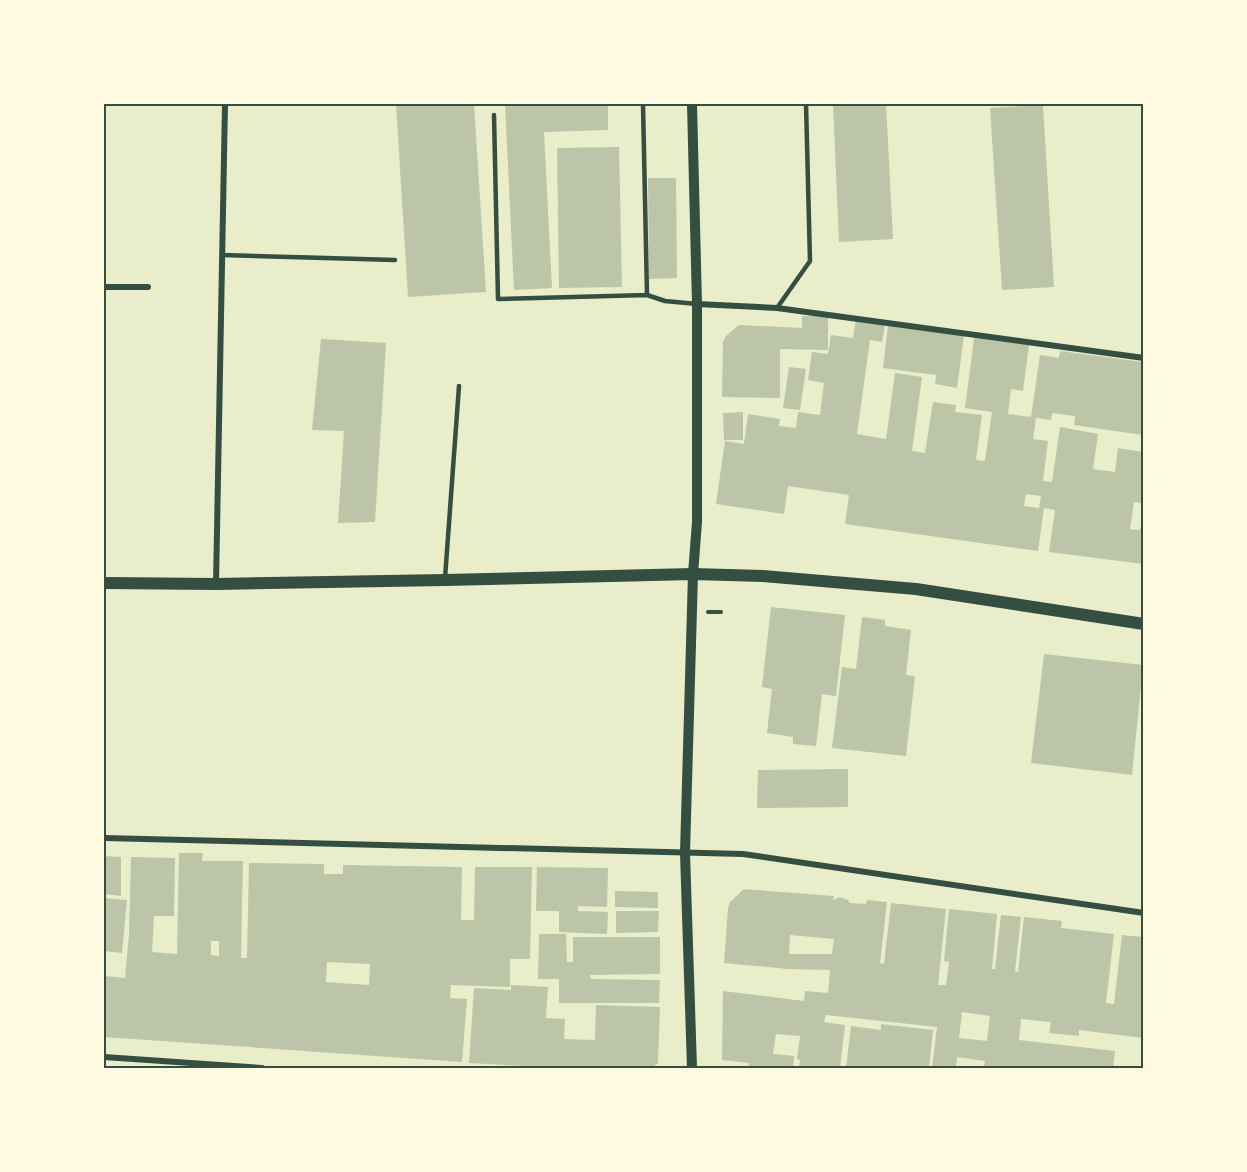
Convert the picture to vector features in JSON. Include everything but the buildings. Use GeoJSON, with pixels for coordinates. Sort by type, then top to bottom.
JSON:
{"type":"FeatureCollection","features":[{"type":"Feature","properties":{"kind":"main road"},"geometry":{"type":"LineString","coordinates":[[104,583],[216,584],[693,574],[763,576],[916,589],[1143,624]]}},
{"type":"Feature","properties":{"kind":"street"},"geometry":{"type":"LineString","coordinates":[[216,584],[225,104]]}},
{"type":"Feature","properties":{"kind":"street"},"geometry":{"type":"LineString","coordinates":[[692,104],[697,304],[697,522],[693,574],[685,853],[692,1068]]}},
{"type":"Feature","properties":{"kind":"street"},"geometry":{"type":"LineString","coordinates":[[104,287],[148,287]]}},
{"type":"Feature","properties":{"kind":"street"},"geometry":{"type":"LineString","coordinates":[[697,304],[777,308],[1143,358]]}},
{"type":"Feature","properties":{"kind":"street"},"geometry":{"type":"LineString","coordinates":[[104,838],[743,854],[1143,913]]}},
{"type":"Feature","properties":{"kind":"street"},"geometry":{"type":"LineString","coordinates":[[104,1058],[262,1068]]}},
{"type":"Feature","properties":{"kind":"lane"},"geometry":{"type":"LineString","coordinates":[[643,104],[647,295]]}},
{"type":"Feature","properties":{"kind":"lane"},"geometry":{"type":"LineString","coordinates":[[777,308],[810,261],[806,104]]}},
{"type":"Feature","properties":{"kind":"lane"},"geometry":{"type":"LineString","coordinates":[[494,115],[498,299],[647,295],[665,301],[697,304]]}},
{"type":"Feature","properties":{"kind":"lane"},"geometry":{"type":"LineString","coordinates":[[222,255],[395,260]]}},
{"type":"Feature","properties":{"kind":"lane"},"geometry":{"type":"LineString","coordinates":[[445,580],[459,386]]}}]}
